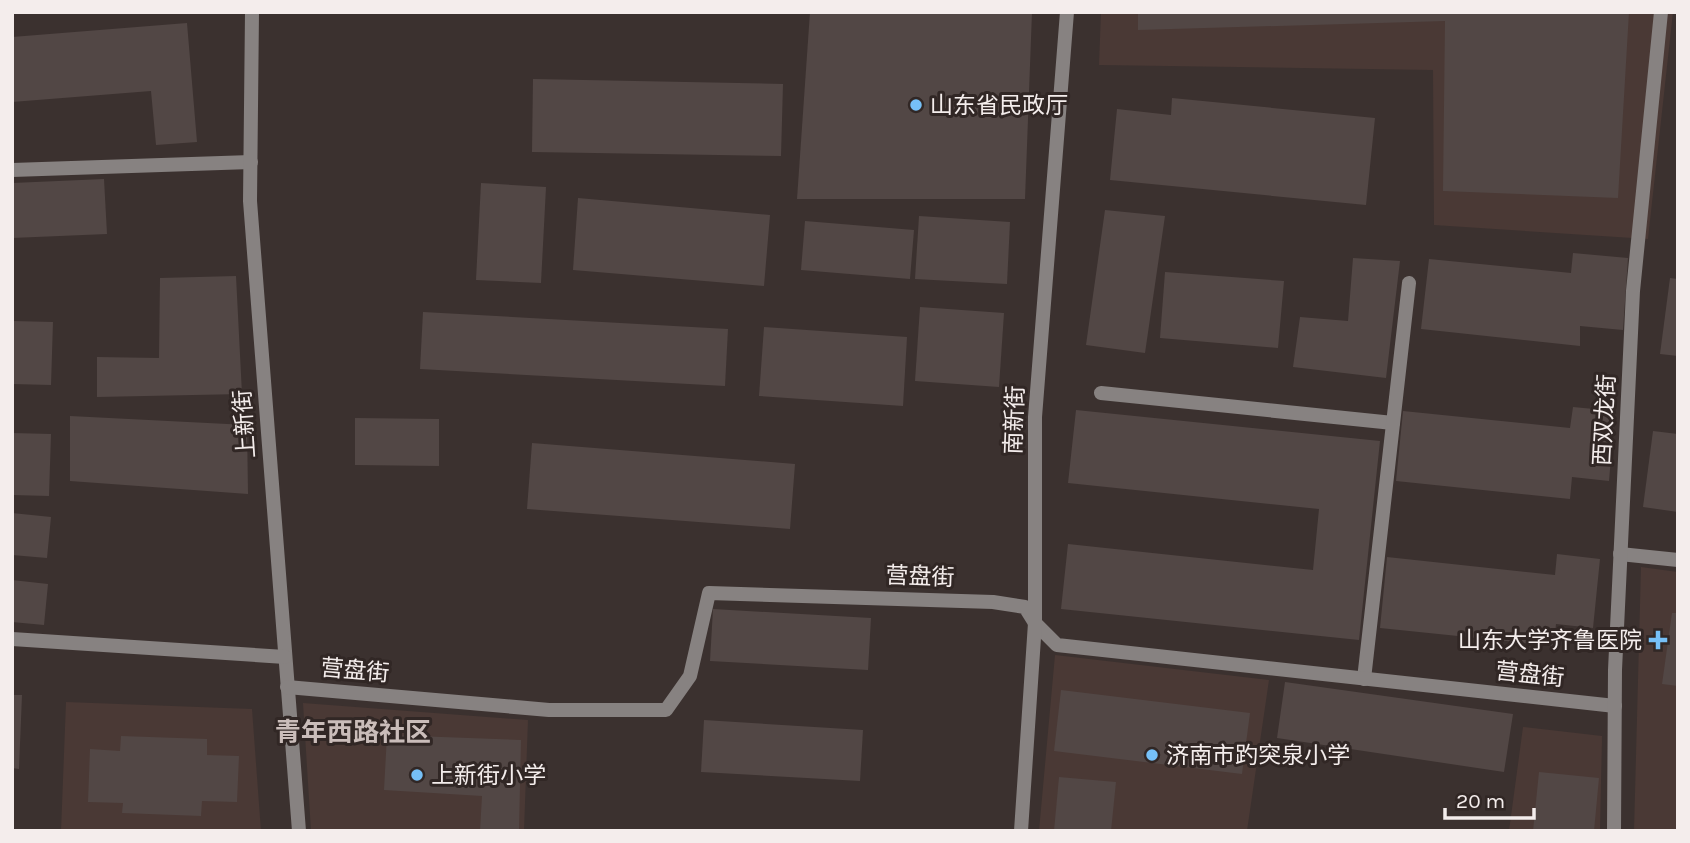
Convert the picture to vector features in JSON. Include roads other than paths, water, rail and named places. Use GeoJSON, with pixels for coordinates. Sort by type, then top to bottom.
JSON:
{"type":"FeatureCollection","features":[{"type":"Feature","properties":{"kind":"street","name":"上新街"},"geometry":{"type":"LineString","coordinates":[[252,12],[250,201],[299,831]]}},
{"type":"Feature","properties":{"kind":"street","name":"南新街"},"geometry":{"type":"LineString","coordinates":[[1021,831],[1035,623],[1035,417],[1067,12]]}},
{"type":"Feature","properties":{"kind":"street","name":"西双龙街"},"geometry":{"type":"LineString","coordinates":[[1615,830],[1615,706],[1620,554],[1633,291],[1661,12]]}},
{"type":"Feature","properties":{"kind":"street"},"geometry":{"type":"LineString","coordinates":[[12,170],[251,162]]}},
{"type":"Feature","properties":{"kind":"street"},"geometry":{"type":"LineString","coordinates":[[1364,678],[1409,283]]}},
{"type":"Feature","properties":{"kind":"street"},"geometry":{"type":"LineString","coordinates":[[1101,393],[1393,423]]}},
{"type":"Feature","properties":{"kind":"street"},"geometry":{"type":"LineString","coordinates":[[1620,554],[1678,560]]}},
{"type":"Feature","properties":{"kind":"street","name":"营盘街"},"geometry":{"type":"LineString","coordinates":[[287,687],[549,709],[666,710],[690,676],[709,593],[993,602],[1025,607],[1035,623],[1057,645],[1615,706]]}},
{"type":"Feature","properties":{"kind":"street"},"geometry":{"type":"LineString","coordinates":[[12,639],[285,657]]}},
{"type":"Feature","properties":{"kind":"place","name":"山东省民政厅"},"geometry":{"type":"Point","coordinates":[916,105]}},
{"type":"Feature","properties":{"kind":"place","name":"山东大学齐鲁医院"},"geometry":{"type":"Point","coordinates":[1658,640]}},
{"type":"Feature","properties":{"kind":"place","name":"济南市趵突泉小学"},"geometry":{"type":"Point","coordinates":[1152,755]}},
{"type":"Feature","properties":{"kind":"place","name":"上新街小学"},"geometry":{"type":"Point","coordinates":[417,775]}},
{"type":"Feature","properties":{"kind":"district","name":"青年西路社区"},"geometry":{"type":"Point","coordinates":[353,732]}}]}
